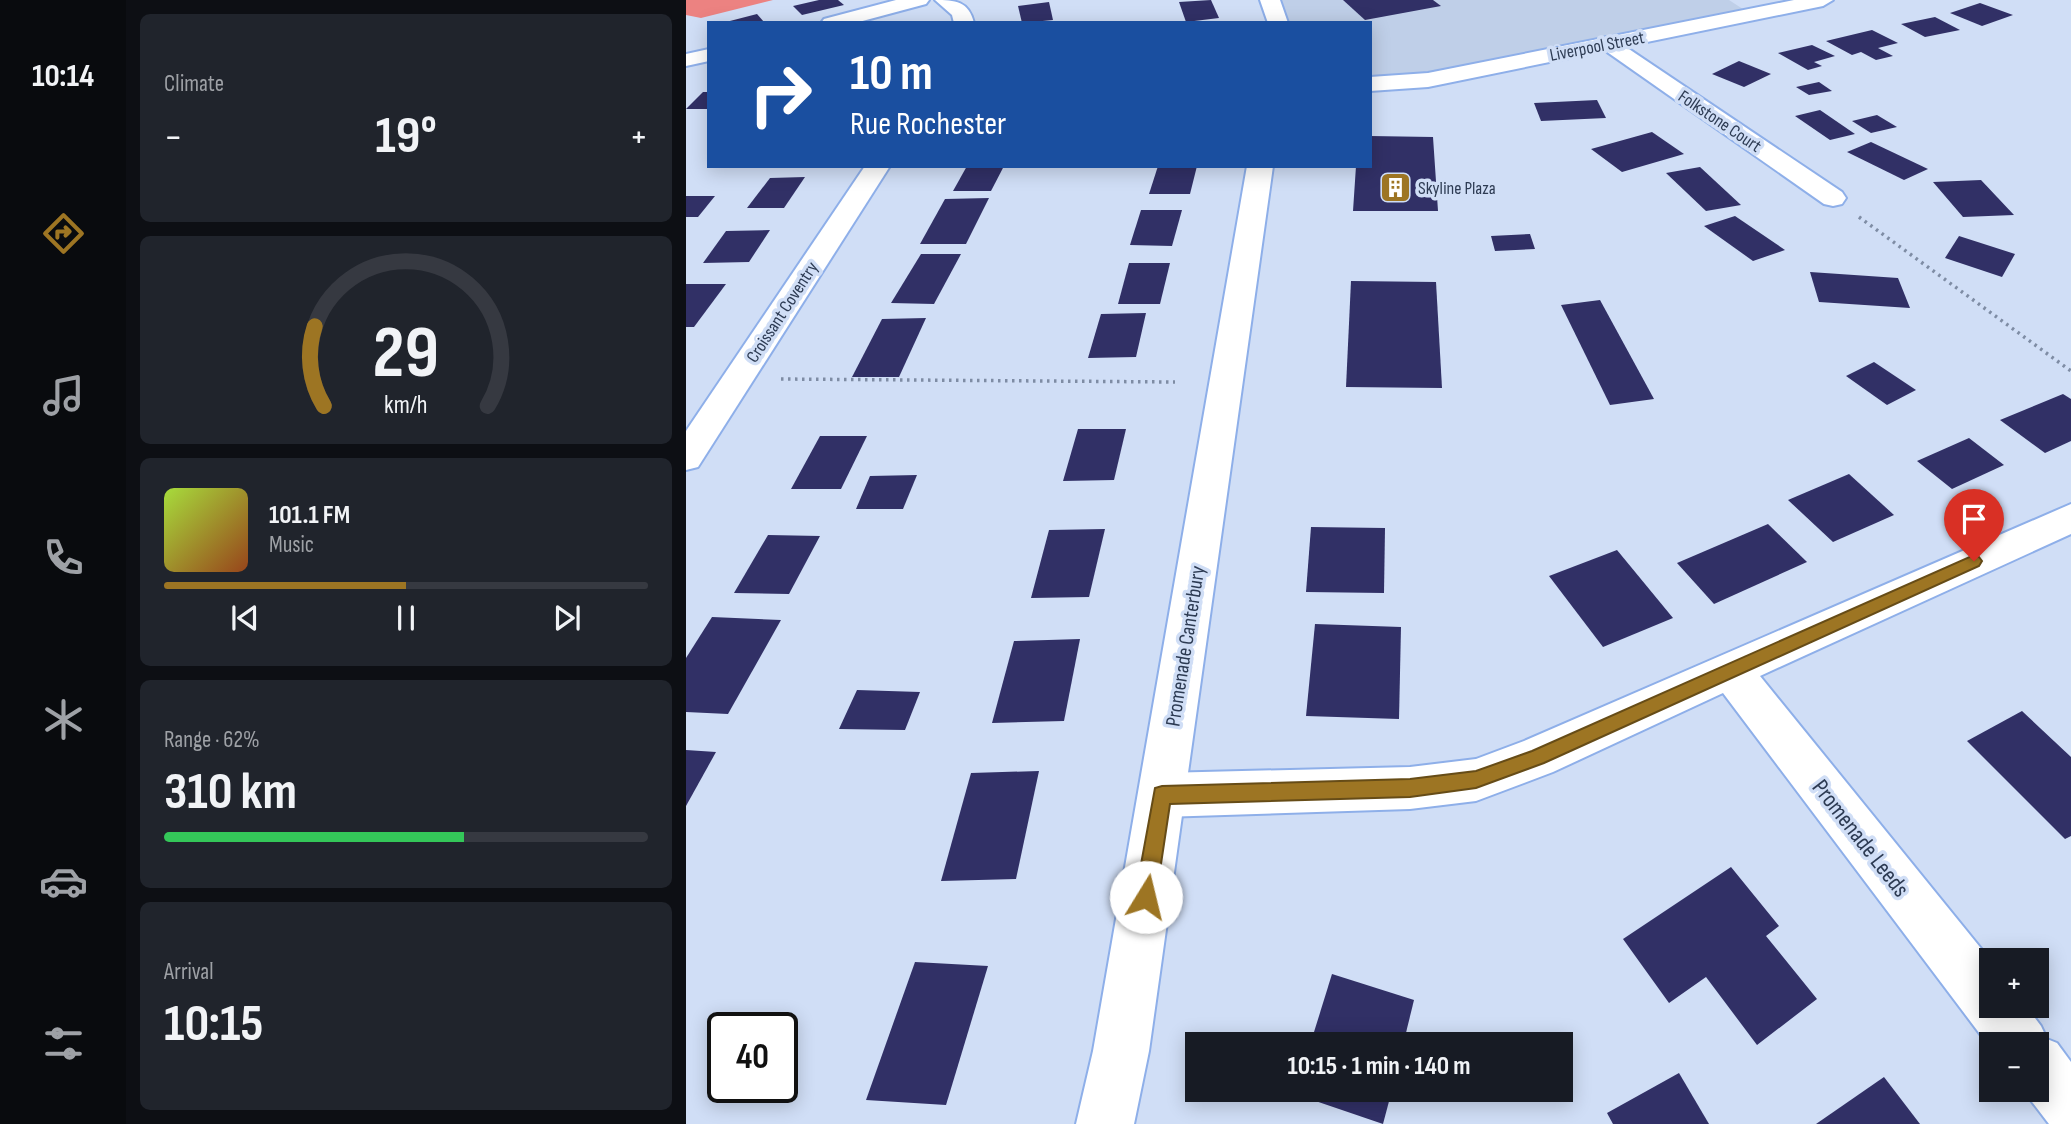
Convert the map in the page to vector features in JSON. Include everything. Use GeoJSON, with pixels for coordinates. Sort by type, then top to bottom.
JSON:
{"type":"FeatureCollection","features":[{"type":"Feature","properties":{"kind":"street"},"geometry":{"type":"LineString","coordinates":[[839,21],[919,0]]}},
{"type":"Feature","properties":{"kind":"street"},"geometry":{"type":"LineString","coordinates":[[945,0],[962,13],[964,21]]}},
{"type":"Feature","properties":{"kind":"street"},"geometry":{"type":"LineString","coordinates":[[1270,0],[1277,21]]}},
{"type":"Feature","properties":{"kind":"street","name":"Liverpool Street"},"geometry":{"type":"LineString","coordinates":[[1372,85],[1428,80],[1823,0]]}},
{"type":"Feature","properties":{"kind":"street","name":"Folkstone Court"},"geometry":{"type":"LineString","coordinates":[[1607,43],[1833,198]]}},
{"type":"Feature","properties":{"kind":"street"},"geometry":{"type":"LineString","coordinates":[[686,61],[707,56]]}},
{"type":"Feature","properties":{"kind":"street","name":"Croissant Coventry"},"geometry":{"type":"LineString","coordinates":[[686,458],[877,168]]}},
{"type":"Feature","properties":{"kind":"street","name":"Promenade Canterbury"},"geometry":{"type":"LineString","coordinates":[[1104,1124],[1121,1051],[1260,168]]}},
{"type":"Feature","properties":{"kind":"street"},"geometry":{"type":"LineString","coordinates":[[1162,795],[1410,788],[1476,780],[1537,757],[2071,518]]}},
{"type":"Feature","properties":{"kind":"street","name":"Promenade Leeds"},"geometry":{"type":"LineString","coordinates":[[1731,671],[1979,989]]}},
{"type":"Feature","properties":{"kind":"street","name":"Promenade Leeds"},"geometry":{"type":"LineString","coordinates":[[2001,1018],[2012,1032]]}},
{"type":"Feature","properties":{"kind":"street"},"geometry":{"type":"LineString","coordinates":[[2049,1079],[2071,1107]]}},
{"type":"Feature","properties":{"kind":"path"},"geometry":{"type":"LineString","coordinates":[[1833,198],[2071,371]]}},
{"type":"Feature","properties":{"kind":"path"},"geometry":{"type":"LineString","coordinates":[[779,379],[1175,382]]}},
{"type":"Feature","properties":{"kind":"shaded area"},"geometry":{"type":"Polygon","coordinates":[[[686,0],[773,0],[701,18],[686,15],[686,0]]]}},
{"type":"Feature","properties":{"kind":"shaded area"},"geometry":{"type":"Polygon","coordinates":[[[1270,0],[1729,0],[1752,15],[1372,84],[1372,21],[1277,21],[1270,0]]]}},
{"type":"Feature","properties":{"kind":"building"},"geometry":{"type":"Polygon","coordinates":[[[819,0],[838,0],[844,5],[802,15],[793,6],[819,0]]]}},
{"type":"Feature","properties":{"kind":"building"},"geometry":{"type":"Polygon","coordinates":[[[1211,0],[1219,18],[1186,21],[1179,2],[1211,0]]]}},
{"type":"Feature","properties":{"kind":"building"},"geometry":{"type":"Polygon","coordinates":[[[1343,0],[1433,0],[1441,6],[1365,20],[1343,0]]]}},
{"type":"Feature","properties":{"kind":"building"},"geometry":{"type":"Polygon","coordinates":[[[1049,2],[1053,20],[1022,21],[1018,6],[1049,2]]]}},
{"type":"Feature","properties":{"kind":"building"},"geometry":{"type":"Polygon","coordinates":[[[1980,3],[2013,15],[1982,26],[1950,13],[1980,3]]]}},
{"type":"Feature","properties":{"kind":"building"},"geometry":{"type":"Polygon","coordinates":[[[757,14],[763,21],[730,21],[757,14]]]}},
{"type":"Feature","properties":{"kind":"building"},"geometry":{"type":"Polygon","coordinates":[[[1935,17],[1960,30],[1925,37],[1901,24],[1935,17]]]}},
{"type":"Feature","properties":{"kind":"building"},"geometry":{"type":"Polygon","coordinates":[[[1872,30],[1898,43],[1878,48],[1893,56],[1876,60],[1861,52],[1852,55],[1826,41],[1872,30]]]}},
{"type":"Feature","properties":{"kind":"building"},"geometry":{"type":"Polygon","coordinates":[[[1812,45],[1835,56],[1814,62],[1822,66],[1808,70],[1778,53],[1812,45]]]}},
{"type":"Feature","properties":{"kind":"building"},"geometry":{"type":"Polygon","coordinates":[[[1739,61],[1771,74],[1744,87],[1712,74],[1739,61]]]}},
{"type":"Feature","properties":{"kind":"building"},"geometry":{"type":"Polygon","coordinates":[[[1819,82],[1832,91],[1809,95],[1796,87],[1819,82]]]}},
{"type":"Feature","properties":{"kind":"building"},"geometry":{"type":"Polygon","coordinates":[[[703,92],[707,92],[707,109],[686,109],[703,92]]]}},
{"type":"Feature","properties":{"kind":"building"},"geometry":{"type":"Polygon","coordinates":[[[1597,100],[1606,118],[1541,121],[1534,103],[1597,100]]]}},
{"type":"Feature","properties":{"kind":"building"},"geometry":{"type":"Polygon","coordinates":[[[1820,110],[1855,134],[1830,140],[1795,116],[1820,110]]]}},
{"type":"Feature","properties":{"kind":"building"},"geometry":{"type":"Polygon","coordinates":[[[1877,115],[1897,127],[1871,133],[1852,121],[1877,115]]]}},
{"type":"Feature","properties":{"kind":"building"},"geometry":{"type":"Polygon","coordinates":[[[1652,132],[1684,154],[1622,172],[1591,149],[1652,132]]]}},
{"type":"Feature","properties":{"kind":"building","name":"Skyline Plaza"},"geometry":{"type":"Polygon","coordinates":[[[1372,136],[1433,137],[1438,211],[1353,211],[1356,168],[1372,168],[1372,136]]]}},
{"type":"Feature","properties":{"kind":"building"},"geometry":{"type":"Polygon","coordinates":[[[1871,142],[1928,169],[1904,180],[1847,152],[1871,142]]]}},
{"type":"Feature","properties":{"kind":"building"},"geometry":{"type":"Polygon","coordinates":[[[1700,167],[1741,205],[1706,211],[1666,173],[1700,167]]]}},
{"type":"Feature","properties":{"kind":"building"},"geometry":{"type":"Polygon","coordinates":[[[966,168],[1003,168],[991,191],[953,191],[966,168]]]}},
{"type":"Feature","properties":{"kind":"building"},"geometry":{"type":"Polygon","coordinates":[[[1157,168],[1196,168],[1190,194],[1149,194],[1157,168]]]}},
{"type":"Feature","properties":{"kind":"building"},"geometry":{"type":"Polygon","coordinates":[[[805,177],[784,208],[747,208],[770,178],[805,177]]]}},
{"type":"Feature","properties":{"kind":"building"},"geometry":{"type":"Polygon","coordinates":[[[1981,180],[2014,215],[1963,217],[1933,182],[1981,180]]]}},
{"type":"Feature","properties":{"kind":"building"},"geometry":{"type":"Polygon","coordinates":[[[686,196],[715,196],[698,217],[686,217],[686,196]]]}},
{"type":"Feature","properties":{"kind":"building"},"geometry":{"type":"Polygon","coordinates":[[[989,198],[966,244],[920,244],[945,199],[989,198]]]}},
{"type":"Feature","properties":{"kind":"building"},"geometry":{"type":"Polygon","coordinates":[[[1141,210],[1182,210],[1172,246],[1130,245],[1141,210]]]}},
{"type":"Feature","properties":{"kind":"building"},"geometry":{"type":"Polygon","coordinates":[[[1735,216],[1785,250],[1753,261],[1704,226],[1735,216]]]}},
{"type":"Feature","properties":{"kind":"building"},"geometry":{"type":"Polygon","coordinates":[[[770,230],[749,262],[703,263],[726,231],[770,230]]]}},
{"type":"Feature","properties":{"kind":"building"},"geometry":{"type":"Polygon","coordinates":[[[1530,234],[1535,249],[1495,251],[1491,236],[1530,234]]]}},
{"type":"Feature","properties":{"kind":"building"},"geometry":{"type":"Polygon","coordinates":[[[1959,236],[2015,254],[2002,277],[1945,258],[1959,236]]]}},
{"type":"Feature","properties":{"kind":"building"},"geometry":{"type":"Polygon","coordinates":[[[921,254],[961,254],[934,304],[891,303],[921,254]]]}},
{"type":"Feature","properties":{"kind":"building"},"geometry":{"type":"Polygon","coordinates":[[[1129,263],[1170,263],[1160,304],[1118,304],[1129,263]]]}},
{"type":"Feature","properties":{"kind":"building"},"geometry":{"type":"Polygon","coordinates":[[[1810,272],[1898,278],[1910,308],[1819,302],[1810,272]]]}},
{"type":"Feature","properties":{"kind":"building"},"geometry":{"type":"Polygon","coordinates":[[[1351,281],[1436,282],[1442,388],[1346,387],[1351,281]]]}},
{"type":"Feature","properties":{"kind":"building"},"geometry":{"type":"Polygon","coordinates":[[[686,284],[726,284],[694,327],[686,327],[686,284]]]}},
{"type":"Feature","properties":{"kind":"building"},"geometry":{"type":"Polygon","coordinates":[[[1600,300],[1654,399],[1610,405],[1561,305],[1600,300]]]}},
{"type":"Feature","properties":{"kind":"building"},"geometry":{"type":"Polygon","coordinates":[[[1146,313],[1136,357],[1088,358],[1101,314],[1146,313]]]}},
{"type":"Feature","properties":{"kind":"building"},"geometry":{"type":"Polygon","coordinates":[[[926,318],[899,377],[852,377],[882,319],[926,318]]]}},
{"type":"Feature","properties":{"kind":"building"},"geometry":{"type":"Polygon","coordinates":[[[1874,362],[1916,390],[1887,405],[1846,376],[1874,362]]]}},
{"type":"Feature","properties":{"kind":"building"},"geometry":{"type":"Polygon","coordinates":[[[2063,394],[2071,399],[2071,441],[2045,453],[2000,420],[2063,394]]]}},
{"type":"Feature","properties":{"kind":"building"},"geometry":{"type":"Polygon","coordinates":[[[1078,429],[1126,429],[1114,480],[1063,481],[1078,429]]]}},
{"type":"Feature","properties":{"kind":"building"},"geometry":{"type":"Polygon","coordinates":[[[820,436],[867,436],[841,489],[791,489],[820,436]]]}},
{"type":"Feature","properties":{"kind":"building"},"geometry":{"type":"Polygon","coordinates":[[[1969,438],[2004,465],[1952,489],[1917,461],[1969,438]]]}},
{"type":"Feature","properties":{"kind":"building"},"geometry":{"type":"Polygon","coordinates":[[[1849,474],[1894,515],[1833,542],[1788,500],[1849,474]]]}},
{"type":"Feature","properties":{"kind":"building"},"geometry":{"type":"Polygon","coordinates":[[[917,475],[903,509],[856,509],[870,476],[917,475]]]}},
{"type":"Feature","properties":{"kind":"building"},"geometry":{"type":"Polygon","coordinates":[[[1768,524],[1807,562],[1714,604],[1677,563],[1768,524]]]}},
{"type":"Feature","properties":{"kind":"building"},"geometry":{"type":"Polygon","coordinates":[[[1311,527],[1385,528],[1384,593],[1306,592],[1311,527]]]}},
{"type":"Feature","properties":{"kind":"building"},"geometry":{"type":"Polygon","coordinates":[[[1105,529],[1089,597],[1031,598],[1049,530],[1105,529]]]}},
{"type":"Feature","properties":{"kind":"building"},"geometry":{"type":"Polygon","coordinates":[[[768,535],[820,536],[789,594],[734,593],[768,535]]]}},
{"type":"Feature","properties":{"kind":"building"},"geometry":{"type":"Polygon","coordinates":[[[1617,550],[1673,618],[1603,647],[1549,576],[1617,550]]]}},
{"type":"Feature","properties":{"kind":"building"},"geometry":{"type":"Polygon","coordinates":[[[712,617],[781,620],[728,714],[686,712],[686,658],[712,617]]]}},
{"type":"Feature","properties":{"kind":"building"},"geometry":{"type":"Polygon","coordinates":[[[1315,624],[1401,627],[1399,719],[1306,716],[1315,624]]]}},
{"type":"Feature","properties":{"kind":"building"},"geometry":{"type":"Polygon","coordinates":[[[1080,639],[1064,721],[992,723],[1014,641],[1080,639]]]}},
{"type":"Feature","properties":{"kind":"building"},"geometry":{"type":"Polygon","coordinates":[[[857,690],[920,692],[905,730],[839,729],[857,690]]]}},
{"type":"Feature","properties":{"kind":"building"},"geometry":{"type":"Polygon","coordinates":[[[2022,711],[2071,757],[2071,836],[2065,839],[1967,741],[2022,711]]]}},
{"type":"Feature","properties":{"kind":"building"},"geometry":{"type":"Polygon","coordinates":[[[686,750],[716,752],[686,806],[686,750]]]}},
{"type":"Feature","properties":{"kind":"building"},"geometry":{"type":"Polygon","coordinates":[[[1039,771],[1016,879],[941,881],[971,773],[1039,771]]]}},
{"type":"Feature","properties":{"kind":"building"},"geometry":{"type":"Polygon","coordinates":[[[1731,867],[1779,926],[1766,936],[1817,999],[1757,1045],[1706,977],[1669,1003],[1623,939],[1731,867]]]}},
{"type":"Feature","properties":{"kind":"building"},"geometry":{"type":"Polygon","coordinates":[[[915,962],[988,966],[946,1105],[866,1100],[915,962]]]}},
{"type":"Feature","properties":{"kind":"building"},"geometry":{"type":"Polygon","coordinates":[[[1332,974],[1414,1000],[1406,1032],[1314,1032],[1332,974]]]}},
{"type":"Feature","properties":{"kind":"building"},"geometry":{"type":"Polygon","coordinates":[[[1679,1073],[1709,1124],[1613,1124],[1607,1113],[1679,1073]]]}},
{"type":"Feature","properties":{"kind":"building"},"geometry":{"type":"Polygon","coordinates":[[[1884,1077],[1920,1124],[1816,1124],[1884,1077]]]}},
{"type":"Feature","properties":{"kind":"building"},"geometry":{"type":"Polygon","coordinates":[[[1318,1102],[1389,1102],[1383,1124],[1318,1102]]]}},
{"type":"Feature","properties":{"kind":"place","name":"Skyline Plaza"},"geometry":{"type":"Point","coordinates":[1395,188]}},
{"type":"Feature","properties":{"kind":"route"},"geometry":{"type":"LineString","coordinates":[[1146,897],[1162,795],[1410,788],[1476,780],[1537,757],[1974,561]]}}]}
